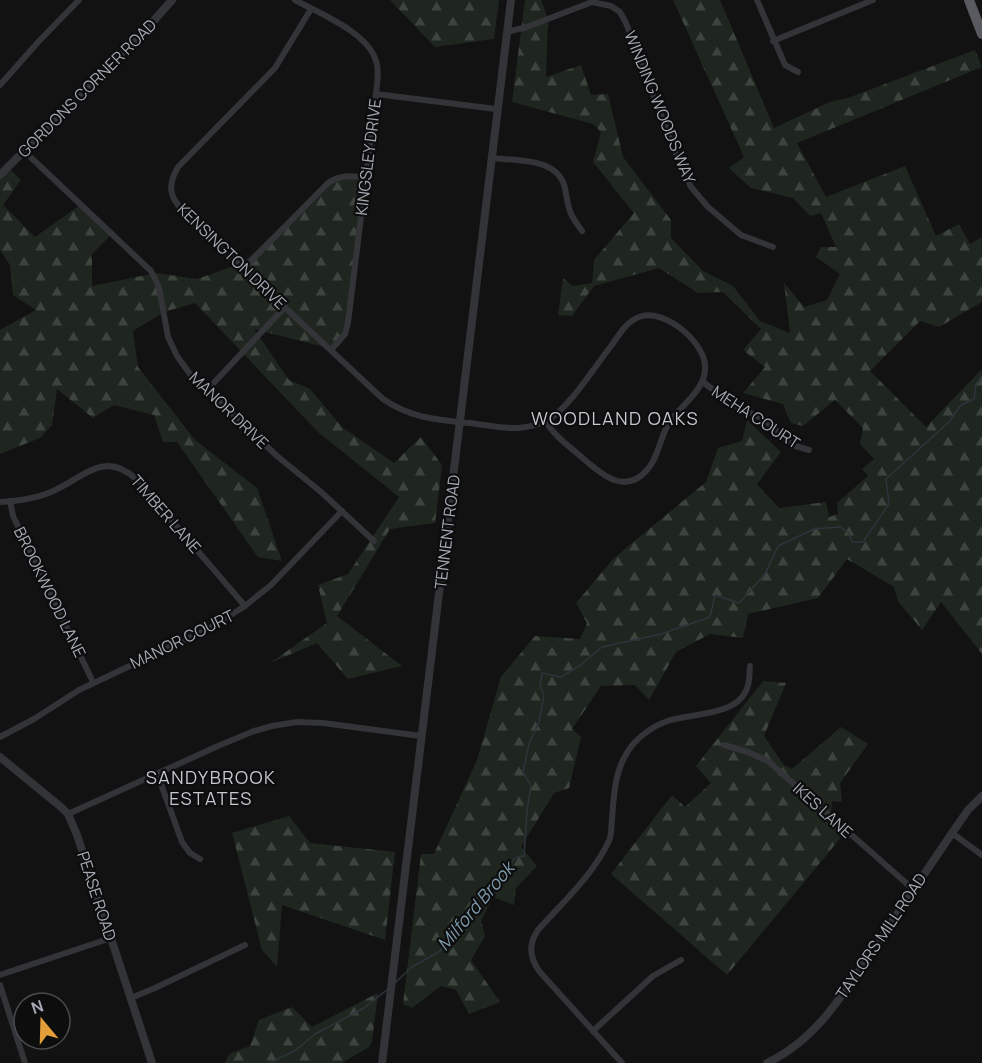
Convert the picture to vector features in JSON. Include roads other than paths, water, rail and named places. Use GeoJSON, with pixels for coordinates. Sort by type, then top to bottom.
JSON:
{"type":"FeatureCollection","features":[{"type":"Feature","properties":{"kind":"highway"},"geometry":{"type":"LineString","coordinates":[[969,0],[982,34]]}},
{"type":"Feature","properties":{"kind":"street"},"geometry":{"type":"LineString","coordinates":[[0,86],[79,0]]}},
{"type":"Feature","properties":{"kind":"street","name":"GORDONS CORNER ROAD"},"geometry":{"type":"LineString","coordinates":[[0,175],[146,30],[172,0]]}},
{"type":"Feature","properties":{"kind":"street","name":"KINGSLEY DRIVE"},"geometry":{"type":"LineString","coordinates":[[295,0],[367,43],[377,66],[376,94],[348,323],[345,334],[331,350]]}},
{"type":"Feature","properties":{"kind":"street","name":"TENNENT ROAD"},"geometry":{"type":"LineString","coordinates":[[382,1063],[511,0]]}},
{"type":"Feature","properties":{"kind":"street"},"geometry":{"type":"LineString","coordinates":[[757,0],[785,65],[798,72]]}},
{"type":"Feature","properties":{"kind":"street"},"geometry":{"type":"LineString","coordinates":[[773,41],[873,0]]}},
{"type":"Feature","properties":{"kind":"street","name":"WINDING WOODS WAY"},"geometry":{"type":"LineString","coordinates":[[507,32],[527,27],[587,3],[598,2],[615,8],[625,19],[674,149],[691,187],[708,207],[741,235],[773,247]]}},
{"type":"Feature","properties":{"kind":"street","name":"KENSINGTON DRIVE"},"geometry":{"type":"LineString","coordinates":[[310,9],[275,68],[180,165],[171,182],[171,191],[181,209],[383,399],[400,410],[423,418],[515,428],[546,422]]}},
{"type":"Feature","properties":{"kind":"street"},"geometry":{"type":"LineString","coordinates":[[376,94],[496,109]]}},
{"type":"Feature","properties":{"kind":"street","name":"MANOR DRIVE"},"geometry":{"type":"LineString","coordinates":[[24,151],[151,271],[159,287],[165,323],[172,346],[184,367],[277,456],[342,510],[374,541]]}},
{"type":"Feature","properties":{"kind":"street"},"geometry":{"type":"LineString","coordinates":[[491,158],[544,164],[554,169],[563,181],[570,215],[582,231]]}},
{"type":"Feature","properties":{"kind":"street"},"geometry":{"type":"LineString","coordinates":[[244,268],[328,183],[338,177],[366,177]]}},
{"type":"Feature","properties":{"kind":"street"},"geometry":{"type":"LineString","coordinates":[[207,390],[285,307]]}},
{"type":"Feature","properties":{"kind":"street"},"geometry":{"type":"LineString","coordinates":[[641,316],[663,317],[694,342],[705,359],[703,382],[668,424],[646,471],[631,481],[615,481],[602,475],[552,432],[546,422],[566,404],[625,327],[641,316]]}},
{"type":"Feature","properties":{"kind":"street","name":"MEHA COURT"},"geometry":{"type":"LineString","coordinates":[[703,382],[729,402],[766,421],[792,445],[809,450]]}},
{"type":"Feature","properties":{"kind":"street","name":"TIMBER LANE"},"geometry":{"type":"LineString","coordinates":[[0,502],[50,493],[100,466],[112,465],[122,468],[136,479],[245,606]]}},
{"type":"Feature","properties":{"kind":"street","name":"BROOKWOOD LANE"},"geometry":{"type":"LineString","coordinates":[[10,501],[13,516],[93,682]]}},
{"type":"Feature","properties":{"kind":"street","name":"MANOR COURT"},"geometry":{"type":"LineString","coordinates":[[0,737],[34,719],[93,682],[208,629],[245,606],[271,585],[342,510]]}},
{"type":"Feature","properties":{"kind":"street"},"geometry":{"type":"LineString","coordinates":[[622,1063],[535,965],[531,953],[534,935],[588,874],[609,840],[616,777],[623,759],[634,744],[649,730],[666,722],[720,710],[732,705],[746,691],[749,684],[750,666]]}},
{"type":"Feature","properties":{"kind":"street"},"geometry":{"type":"LineString","coordinates":[[68,814],[254,731],[289,723],[323,723],[421,736]]}},
{"type":"Feature","properties":{"kind":"street","name":"IKES LANE"},"geometry":{"type":"LineString","coordinates":[[724,745],[768,761],[914,890]]}},
{"type":"Feature","properties":{"kind":"street","name":"PEASE ROAD"},"geometry":{"type":"LineString","coordinates":[[0,757],[48,794],[68,814],[77,835],[152,1063]]}},
{"type":"Feature","properties":{"kind":"street"},"geometry":{"type":"LineString","coordinates":[[157,773],[182,842],[190,853],[200,859]]}},
{"type":"Feature","properties":{"kind":"street","name":"TAYLORS MILL ROAD"},"geometry":{"type":"LineString","coordinates":[[767,1063],[793,1049],[819,1025],[968,810],[982,796]]}},
{"type":"Feature","properties":{"kind":"street"},"geometry":{"type":"LineString","coordinates":[[952,833],[982,855]]}},
{"type":"Feature","properties":{"kind":"street"},"geometry":{"type":"LineString","coordinates":[[0,975],[111,938]]}},
{"type":"Feature","properties":{"kind":"street"},"geometry":{"type":"LineString","coordinates":[[130,998],[244,945]]}},
{"type":"Feature","properties":{"kind":"street"},"geometry":{"type":"LineString","coordinates":[[593,1031],[653,976],[681,960]]}},
{"type":"Feature","properties":{"kind":"street"},"geometry":{"type":"LineString","coordinates":[[0,985],[25,1063]]}},
{"type":"Feature","properties":{"kind":"street"},"geometry":{"type":"LineString","coordinates":[[0,1010],[7,1008]]}},
{"type":"Feature","properties":{"kind":"waterway","name":"Milford Brook"},"geometry":{"type":"LineString","coordinates":[[396,982],[412,967],[440,951],[515,858],[524,856],[531,786],[523,772],[529,744],[539,722],[544,695],[540,686],[542,673],[561,677],[602,647],[661,634],[710,617],[715,595],[739,603],[765,574],[778,546],[814,529],[840,527],[849,533],[852,542],[863,542],[889,504],[886,479],[949,422],[961,405],[974,399],[976,384],[982,379]]}},
{"type":"Feature","properties":{"kind":"waterway","name":"Milford Brook"},"geometry":{"type":"LineString","coordinates":[[270,1063],[296,1050],[315,1034],[364,1008],[388,989]]}},
{"type":"Feature","properties":{"kind":"district","name":"WOODLAND OAKS"},"geometry":{"type":"Point","coordinates":[615,418]}},
{"type":"Feature","properties":{"kind":"district","name":"SANDYBROOK ESTATES"},"geometry":{"type":"Point","coordinates":[211,787]}}]}
